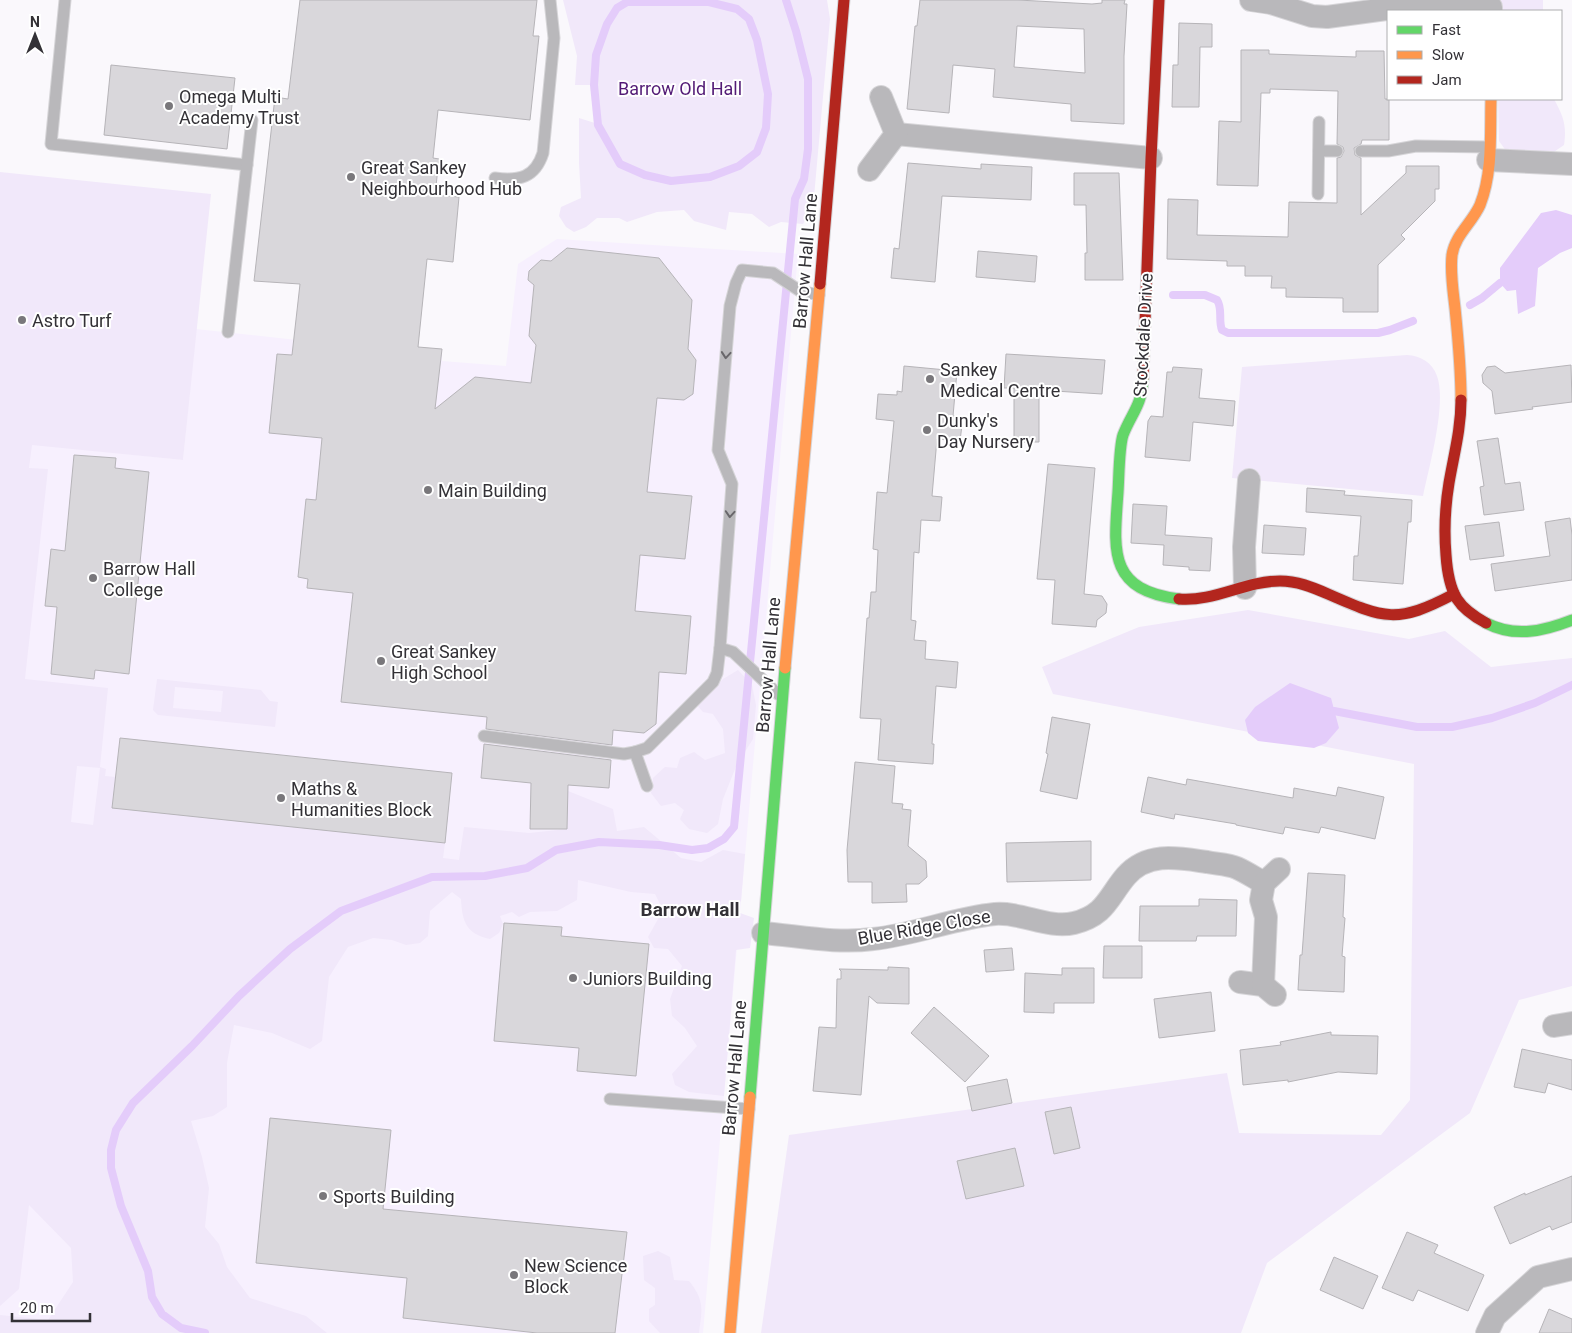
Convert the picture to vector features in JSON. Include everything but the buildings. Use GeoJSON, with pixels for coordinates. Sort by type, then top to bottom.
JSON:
{"type":"FeatureCollection","features":[{"type":"Feature","properties":{"kind":"street","name":"Barrow Hall Lane"},"geometry":{"type":"LineString","coordinates":[[730,1333],[776,791],[782,698],[844,0]]}},
{"type":"Feature","properties":{"kind":"street","name":"Stockdale Drive"},"geometry":{"type":"LineString","coordinates":[[1159,0],[1151,158],[1143,390],[1139,405],[1123,436],[1114,535],[1116,557],[1123,572],[1134,585],[1144,591],[1162,597],[1183,600],[1204,599],[1265,582],[1286,581],[1304,584],[1362,609],[1386,616],[1411,615],[1454,594]]}},
{"type":"Feature","properties":{"kind":"street"},"geometry":{"type":"LineString","coordinates":[[1251,0],[1271,3],[1312,16],[1327,17],[1401,7],[1491,6]]}},
{"type":"Feature","properties":{"kind":"street"},"geometry":{"type":"LineString","coordinates":[[881,97],[896,134]]}},
{"type":"Feature","properties":{"kind":"street"},"geometry":{"type":"LineString","coordinates":[[1490,100],[1489,154],[1485,190],[1480,205],[1454,248],[1451,270],[1459,350],[1461,404],[1458,445],[1449,482],[1445,524],[1447,569],[1454,594],[1470,613],[1487,624],[1506,631],[1527,633],[1548,630],[1572,620]]}},
{"type":"Feature","properties":{"kind":"street"},"geometry":{"type":"LineString","coordinates":[[896,134],[1151,158]]}},
{"type":"Feature","properties":{"kind":"street"},"geometry":{"type":"LineString","coordinates":[[870,170],[896,134]]}},
{"type":"Feature","properties":{"kind":"street"},"geometry":{"type":"LineString","coordinates":[[1489,154],[1572,164]]}},
{"type":"Feature","properties":{"kind":"street"},"geometry":{"type":"LineString","coordinates":[[1245,588],[1244,547],[1249,480]]}},
{"type":"Feature","properties":{"kind":"street","name":"Blue Ridge Close"},"geometry":{"type":"LineString","coordinates":[[763,933],[844,941],[874,939],[978,916],[998,914],[1020,916],[1057,924],[1073,923],[1088,918],[1100,910],[1110,901],[1126,876],[1137,867],[1150,860],[1165,857],[1180,858],[1236,867],[1271,876],[1261,900],[1266,917],[1269,990],[1240,982]]}},
{"type":"Feature","properties":{"kind":"street"},"geometry":{"type":"LineString","coordinates":[[1487,1333],[1495,1316],[1538,1277],[1572,1269]]}},
{"type":"Feature","properties":{"kind":"lane"},"geometry":{"type":"LineString","coordinates":[[65,0],[51,144],[247,165]]}},
{"type":"Feature","properties":{"kind":"lane"},"geometry":{"type":"LineString","coordinates":[[495,178],[511,180],[529,174],[540,161],[543,153],[554,38],[550,0]]}},
{"type":"Feature","properties":{"kind":"lane"},"geometry":{"type":"LineString","coordinates":[[228,332],[252,120]]}},
{"type":"Feature","properties":{"kind":"lane"},"geometry":{"type":"LineString","coordinates":[[1318,194],[1319,122]]}},
{"type":"Feature","properties":{"kind":"lane"},"geometry":{"type":"LineString","coordinates":[[1361,151],[1388,151],[1416,146],[1489,154]]}},
{"type":"Feature","properties":{"kind":"lane"},"geometry":{"type":"LineString","coordinates":[[1319,151],[1337,151]]}},
{"type":"Feature","properties":{"kind":"lane"},"geometry":{"type":"LineString","coordinates":[[484,736],[624,754],[635,752],[647,748],[713,682],[717,672],[720,648],[732,484],[718,450],[730,306],[736,283],[742,270],[773,273],[800,291],[819,295]]}},
{"type":"Feature","properties":{"kind":"lane"},"geometry":{"type":"LineString","coordinates":[[720,648],[732,652],[741,659],[782,698]]}},
{"type":"Feature","properties":{"kind":"lane"},"geometry":{"type":"LineString","coordinates":[[635,752],[647,786]]}},
{"type":"Feature","properties":{"kind":"lane"},"geometry":{"type":"LineString","coordinates":[[610,1099],[749,1109]]}},
{"type":"Feature","properties":{"kind":"shaded area"},"geometry":{"type":"Polygon","coordinates":[[[1556,210],[1572,215],[1572,248],[1560,253],[1538,268],[1535,306],[1518,314],[1516,290],[1507,291],[1500,283],[1500,268],[1541,213],[1556,210]]]}},
{"type":"Feature","properties":{"kind":"shaded area","name":"Great Sankey High School"},"geometry":{"type":"Polygon","coordinates":[[[557,239],[798,254],[703,1333],[109,1333],[0,1324],[0,465],[32,444],[183,460],[196,329],[415,353],[425,348],[442,349],[442,361],[506,366],[518,264],[557,239]]]}},
{"type":"Feature","properties":{"kind":"shaded area"},"geometry":{"type":"Polygon","coordinates":[[[1290,683],[1331,698],[1339,728],[1326,743],[1314,748],[1258,741],[1248,733],[1245,720],[1255,707],[1290,683]]]}},
{"type":"Feature","properties":{"kind":"green space","name":"Barrow Old Hall"},"geometry":{"type":"Polygon","coordinates":[[[563,0],[827,0],[830,19],[813,208],[803,224],[781,222],[769,227],[752,214],[729,212],[726,230],[694,221],[684,210],[657,212],[627,222],[619,218],[597,218],[586,227],[574,232],[566,227],[559,216],[561,207],[581,198],[579,118],[598,124],[594,85],[575,85],[577,56],[563,0]]]}},
{"type":"Feature","properties":{"kind":"green space"},"geometry":{"type":"Polygon","coordinates":[[[1499,0],[1543,0],[1543,10],[1499,10],[1499,0]]]}},
{"type":"Feature","properties":{"kind":"green space"},"geometry":{"type":"Polygon","coordinates":[[[1498,100],[1554,100],[1564,121],[1564,145],[1545,158],[1509,155],[1499,141],[1498,100]]]}},
{"type":"Feature","properties":{"kind":"green space"},"geometry":{"type":"Polygon","coordinates":[[[0,172],[211,194],[183,460],[32,445],[29,468],[48,469],[25,679],[108,688],[100,767],[106,769],[105,776],[116,777],[113,808],[445,843],[443,858],[459,860],[464,827],[529,833],[567,829],[568,791],[613,809],[617,831],[644,827],[681,858],[701,862],[723,850],[745,854],[740,913],[754,918],[750,948],[736,950],[724,1096],[689,1092],[675,1085],[672,1074],[697,1046],[685,1028],[672,1016],[670,999],[682,966],[668,949],[654,948],[648,937],[663,910],[655,894],[631,892],[578,880],[577,900],[557,911],[530,912],[519,917],[512,912],[500,916],[503,924],[499,933],[490,939],[475,934],[471,930],[464,920],[461,899],[452,892],[430,911],[428,936],[420,943],[406,945],[392,940],[373,938],[348,947],[329,977],[322,1041],[310,1049],[272,1033],[234,1025],[227,1063],[227,1107],[213,1116],[191,1121],[209,1188],[205,1227],[219,1244],[227,1267],[250,1298],[306,1316],[327,1333],[0,1333],[0,1315],[48,1320],[73,1282],[71,1248],[29,1205],[19,1289],[0,1306],[0,172]],[[77,766],[71,822],[93,825],[100,768],[77,766]]]}},
{"type":"Feature","properties":{"kind":"green space"},"geometry":{"type":"Polygon","coordinates":[[[1407,355],[1421,358],[1429,363],[1435,371],[1440,388],[1439,418],[1423,496],[1232,478],[1242,367],[1407,355]]]}},
{"type":"Feature","properties":{"kind":"green space"},"geometry":{"type":"Polygon","coordinates":[[[1248,610],[1409,639],[1445,631],[1491,667],[1572,658],[1572,986],[1519,1000],[1470,1113],[1267,1263],[1241,1333],[761,1333],[789,1135],[1227,1073],[1239,1133],[1381,1135],[1410,1100],[1414,764],[1053,694],[1042,667],[1139,627],[1248,610]]]}},
{"type":"Feature","properties":{"kind":"green space"},"geometry":{"type":"Polygon","coordinates":[[[738,670],[752,685],[756,705],[753,739],[737,764],[723,799],[718,824],[707,833],[689,829],[680,819],[684,810],[675,803],[661,806],[651,793],[653,778],[665,767],[677,768],[680,758],[694,752],[705,760],[725,753],[723,729],[713,714],[703,712],[697,705],[723,679],[738,670]]]}},
{"type":"Feature","properties":{"kind":"green space"},"geometry":{"type":"Polygon","coordinates":[[[157,679],[261,690],[270,701],[278,702],[275,727],[158,715],[153,710],[157,679]],[[175,687],[173,708],[221,712],[223,691],[175,687]]]}},
{"type":"Feature","properties":{"kind":"green space"},"geometry":{"type":"Polygon","coordinates":[[[658,1251],[670,1257],[674,1280],[689,1281],[698,1294],[701,1306],[699,1333],[660,1333],[649,1321],[649,1309],[655,1305],[655,1288],[644,1280],[643,1256],[658,1251]]]}},
{"type":"Feature","properties":{"kind":"waterway"},"geometry":{"type":"LineString","coordinates":[[205,1333],[181,1328],[162,1314],[152,1297],[148,1271],[121,1206],[111,1168],[111,1150],[116,1130],[133,1103],[192,1046],[239,996],[290,949],[341,911],[432,877],[485,876],[527,868],[556,850],[599,842],[659,845],[692,850],[708,848],[724,839],[734,827],[795,199],[804,179],[808,149],[808,79],[786,0]]}},
{"type":"Feature","properties":{"kind":"waterway"},"geometry":{"type":"LineString","coordinates":[[627,2],[709,2],[737,9],[749,19],[757,40],[768,94],[766,128],[757,152],[739,166],[710,177],[671,181],[645,175],[620,164],[598,125],[594,85],[596,55],[607,24],[617,8],[627,2]]}},
{"type":"Feature","properties":{"kind":"waterway"},"geometry":{"type":"LineString","coordinates":[[1470,305],[1500,283]]}},
{"type":"Feature","properties":{"kind":"waterway"},"geometry":{"type":"LineString","coordinates":[[1173,295],[1205,295],[1217,300],[1220,307],[1222,330],[1228,333],[1378,333],[1413,321]]}},
{"type":"Feature","properties":{"kind":"waterway"},"geometry":{"type":"LineString","coordinates":[[1334,711],[1417,727],[1452,727],[1492,718],[1535,703],[1572,685]]}},
{"type":"Feature","properties":{"kind":"traffic: fast"},"geometry":{"type":"LineString","coordinates":[[1143,378],[1139,402],[1126,427],[1122,440],[1116,532],[1117,549],[1120,564],[1127,576],[1139,587],[1156,594],[1179,599]]}},
{"type":"Feature","properties":{"kind":"traffic: fast"},"geometry":{"type":"LineString","coordinates":[[1486,623],[1497,628],[1519,632],[1540,630],[1572,620]]}},
{"type":"Feature","properties":{"kind":"traffic: fast"},"geometry":{"type":"LineString","coordinates":[[750,1097],[785,668]]}},
{"type":"Feature","properties":{"kind":"traffic: slow"},"geometry":{"type":"LineString","coordinates":[[1461,400],[1451,261],[1457,241],[1477,211],[1484,192],[1490,153],[1491,100]]}},
{"type":"Feature","properties":{"kind":"traffic: slow"},"geometry":{"type":"LineString","coordinates":[[785,668],[820,284]]}},
{"type":"Feature","properties":{"kind":"traffic: slow"},"geometry":{"type":"LineString","coordinates":[[730,1333],[750,1097]]}},
{"type":"Feature","properties":{"kind":"traffic: jam"},"geometry":{"type":"LineString","coordinates":[[820,284],[844,0]]}},
{"type":"Feature","properties":{"kind":"traffic: jam"},"geometry":{"type":"LineString","coordinates":[[1143,378],[1159,0]]}},
{"type":"Feature","properties":{"kind":"traffic: jam"},"geometry":{"type":"LineString","coordinates":[[1461,400],[1459,431],[1446,510],[1447,566],[1450,583],[1457,599],[1470,613],[1486,623]]}},
{"type":"Feature","properties":{"kind":"traffic: jam"},"geometry":{"type":"LineString","coordinates":[[1179,599],[1217,595],[1254,584],[1286,581],[1310,587],[1364,609],[1391,615],[1418,610],[1454,594]]}},
{"type":"Feature","properties":{"kind":"place","name":"Omega Multi Academy Trust"},"geometry":{"type":"Point","coordinates":[169,106]}},
{"type":"Feature","properties":{"kind":"place","name":"Great Sankey Neighbourhood Hub"},"geometry":{"type":"Point","coordinates":[351,177]}},
{"type":"Feature","properties":{"kind":"place","name":"Astro Turf"},"geometry":{"type":"Point","coordinates":[22,320]}},
{"type":"Feature","properties":{"kind":"place","name":"Sankey Medical Centre"},"geometry":{"type":"Point","coordinates":[930,379]}},
{"type":"Feature","properties":{"kind":"place","name":"Dunky's Day Nursery"},"geometry":{"type":"Point","coordinates":[927,430]}},
{"type":"Feature","properties":{"kind":"place","name":"Main Building"},"geometry":{"type":"Point","coordinates":[428,490]}},
{"type":"Feature","properties":{"kind":"place","name":"Barrow Hall College"},"geometry":{"type":"Point","coordinates":[93,578]}},
{"type":"Feature","properties":{"kind":"place","name":"Great Sankey High School"},"geometry":{"type":"Point","coordinates":[381,661]}},
{"type":"Feature","properties":{"kind":"place","name":"Maths & Humanities Block"},"geometry":{"type":"Point","coordinates":[281,798]}},
{"type":"Feature","properties":{"kind":"place","name":"Juniors Building"},"geometry":{"type":"Point","coordinates":[573,978]}},
{"type":"Feature","properties":{"kind":"place","name":"Sports Building"},"geometry":{"type":"Point","coordinates":[323,1196]}},
{"type":"Feature","properties":{"kind":"place","name":"New Science Block"},"geometry":{"type":"Point","coordinates":[514,1275]}},
{"type":"Feature","properties":{"kind":"district","name":"Barrow Hall"},"geometry":{"type":"Point","coordinates":[690,909]}}]}
